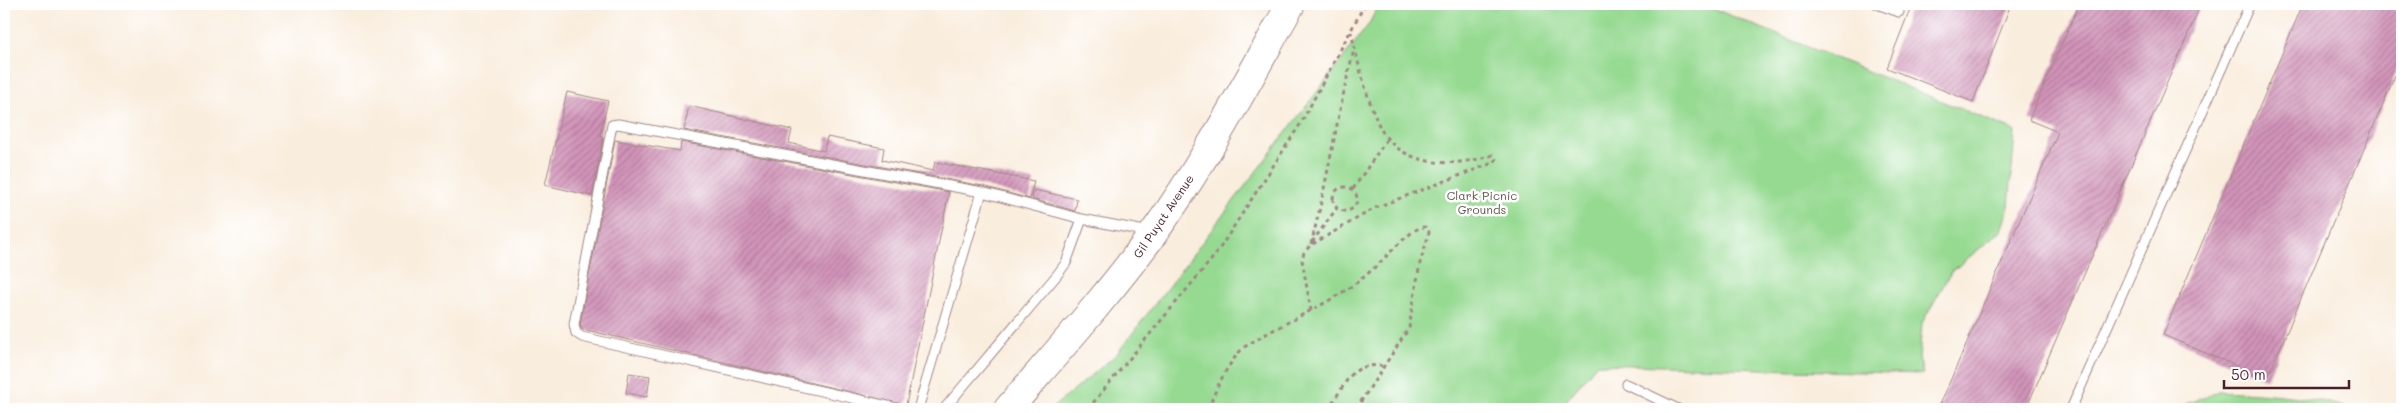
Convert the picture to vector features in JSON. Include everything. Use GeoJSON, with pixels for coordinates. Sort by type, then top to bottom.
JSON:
{"type":"FeatureCollection","features":[{"type":"Feature","properties":{"kind":"main road","name":"Gil Puyat Avenue"},"geometry":{"type":"LineString","coordinates":[[1008,409],[1154,233],[1222,128],[1291,4]]}},
{"type":"Feature","properties":{"kind":"lane"},"geometry":{"type":"LineString","coordinates":[[1877,4],[1899,12]]}},
{"type":"Feature","properties":{"kind":"lane"},"geometry":{"type":"LineString","coordinates":[[2071,409],[2250,4]]}},
{"type":"Feature","properties":{"kind":"lane"},"geometry":{"type":"LineString","coordinates":[[901,409],[582,337],[576,333],[574,324],[612,125],[618,124],[982,192],[1082,219],[1154,233]]}},
{"type":"Feature","properties":{"kind":"lane"},"geometry":{"type":"LineString","coordinates":[[918,409],[982,192]]}},
{"type":"Feature","properties":{"kind":"lane"},"geometry":{"type":"LineString","coordinates":[[944,409],[1066,263],[1082,219]]}},
{"type":"Feature","properties":{"kind":"lane"},"geometry":{"type":"LineString","coordinates":[[1626,384],[1678,409]]}},
{"type":"Feature","properties":{"kind":"path"},"geometry":{"type":"LineString","coordinates":[[1088,409],[1216,254],[1301,124],[1365,4]]}},
{"type":"Feature","properties":{"kind":"path"},"geometry":{"type":"LineString","coordinates":[[1310,244],[1377,207],[1483,167],[1496,160],[1493,155],[1474,161],[1446,164],[1423,161],[1401,150],[1387,139],[1375,118],[1350,32]]}},
{"type":"Feature","properties":{"kind":"path"},"geometry":{"type":"LineString","coordinates":[[1310,244],[1324,191],[1354,48]]}},
{"type":"Feature","properties":{"kind":"path"},"geometry":{"type":"LineString","coordinates":[[1353,190],[1387,139]]}},
{"type":"Feature","properties":{"kind":"path"},"geometry":{"type":"LineString","coordinates":[[1342,187],[1353,190],[1358,197],[1355,206],[1344,211],[1337,208],[1333,201],[1336,192],[1342,187]]}},
{"type":"Feature","properties":{"kind":"path"},"geometry":{"type":"LineString","coordinates":[[1310,311],[1302,266],[1304,252],[1337,208]]}},
{"type":"Feature","properties":{"kind":"path"},"geometry":{"type":"LineString","coordinates":[[1208,409],[1223,375],[1232,360],[1243,348],[1344,291],[1370,272],[1415,229],[1425,227],[1428,236],[1420,263],[1411,320],[1404,337],[1382,366],[1356,409]]}},
{"type":"Feature","properties":{"kind":"path"},"geometry":{"type":"LineString","coordinates":[[1326,409],[1354,371],[1368,365],[1382,366]]}},
{"type":"Feature","properties":{"kind":"green space","name":"Clark Picnic Grounds"},"geometry":{"type":"Polygon","coordinates":[[[1379,4],[1702,4],[2015,131],[2009,206],[2001,231],[1951,272],[1922,323],[1919,358],[1923,374],[1597,364],[1559,409],[1051,409],[1116,355],[1369,24],[1379,4]]]}},
{"type":"Feature","properties":{"kind":"green space"},"geometry":{"type":"Polygon","coordinates":[[[2218,391],[2301,398],[2350,409],[2174,409],[2218,391]]]}},
{"type":"Feature","properties":{"kind":"building"},"geometry":{"type":"Polygon","coordinates":[[[1912,4],[2011,4],[1973,102],[1887,68],[1912,4]]]}},
{"type":"Feature","properties":{"kind":"building"},"geometry":{"type":"Polygon","coordinates":[[[2079,4],[2201,4],[2026,409],[1938,409],[2058,132],[2029,120],[2079,4]]]}},
{"type":"Feature","properties":{"kind":"building"},"geometry":{"type":"Polygon","coordinates":[[[2303,4],[2402,4],[2402,59],[2267,379],[2163,335],[2303,4]]]}},
{"type":"Feature","properties":{"kind":"building"},"geometry":{"type":"Polygon","coordinates":[[[567,92],[608,101],[600,134],[603,138],[592,196],[545,185],[567,92]]]}},
{"type":"Feature","properties":{"kind":"building"},"geometry":{"type":"Polygon","coordinates":[[[689,106],[792,130],[789,143],[824,151],[827,137],[884,148],[882,160],[933,171],[935,162],[1034,181],[1030,199],[983,186],[684,130],[689,106]]]}},
{"type":"Feature","properties":{"kind":"building"},"geometry":{"type":"Polygon","coordinates":[[[615,140],[680,151],[681,142],[949,192],[906,405],[582,329],[580,324],[615,140]]]}},
{"type":"Feature","properties":{"kind":"building"},"geometry":{"type":"Polygon","coordinates":[[[1034,190],[1077,199],[1075,211],[1032,199],[1034,190]]]}},
{"type":"Feature","properties":{"kind":"building"},"geometry":{"type":"Polygon","coordinates":[[[629,373],[650,376],[647,397],[626,393],[629,373]]]}}]}
